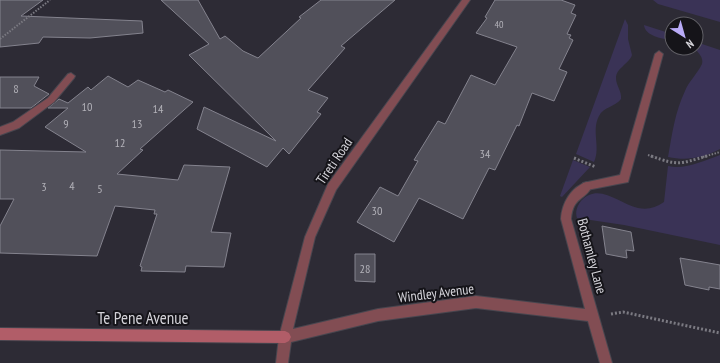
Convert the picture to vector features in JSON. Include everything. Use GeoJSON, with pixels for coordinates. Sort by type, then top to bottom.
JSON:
{"type":"FeatureCollection","features":[{"type":"Feature","properties":{"kind":"street","name":"Tireti Road"},"geometry":{"type":"LineString","coordinates":[[282,363],[285,337],[310,237],[332,187],[466,0]]}},
{"type":"Feature","properties":{"kind":"street","name":"Bothamley Lane"},"geometry":{"type":"LineString","coordinates":[[606,363],[566,219],[566,208],[577,194],[587,186],[624,179],[659,54]]}},
{"type":"Feature","properties":{"kind":"street"},"geometry":{"type":"LineString","coordinates":[[0,132],[16,125],[51,100],[71,76]]}},
{"type":"Feature","properties":{"kind":"street","name":"Windley Avenue"},"geometry":{"type":"LineString","coordinates":[[285,337],[378,315],[476,302],[593,316]]}},
{"type":"Feature","properties":{"kind":"street","name":"Te Pene Avenue"},"geometry":{"type":"LineString","coordinates":[[0,334],[285,337]]}},
{"type":"Feature","properties":{"kind":"path"},"geometry":{"type":"LineString","coordinates":[[0,39],[50,0]]}},
{"type":"Feature","properties":{"kind":"path"},"geometry":{"type":"LineString","coordinates":[[633,150],[671,163],[680,164],[720,152]]}},
{"type":"Feature","properties":{"kind":"path"},"geometry":{"type":"LineString","coordinates":[[574,158],[592,165]]}},
{"type":"Feature","properties":{"kind":"path"},"geometry":{"type":"LineString","coordinates":[[623,312],[720,333]]}},
{"type":"Feature","properties":{"kind":"shaded area"},"geometry":{"type":"Polygon","coordinates":[[[653,0],[720,0],[720,22],[704,17],[704,16],[658,4],[653,0]]]}},
{"type":"Feature","properties":{"kind":"shaded area"},"geometry":{"type":"Polygon","coordinates":[[[625,19],[628,25],[628,39],[632,55],[618,71],[616,78],[621,93],[621,99],[616,104],[603,111],[599,116],[596,127],[597,151],[594,162],[576,154],[625,19]]]}},
{"type":"Feature","properties":{"kind":"shaded area"},"geometry":{"type":"Polygon","coordinates":[[[644,25],[664,31],[664,39],[647,32],[644,25]]]}},
{"type":"Feature","properties":{"kind":"shaded area"},"geometry":{"type":"Polygon","coordinates":[[[704,45],[720,50],[720,149],[707,155],[695,158],[682,159],[668,157],[674,123],[679,107],[687,87],[702,64],[701,57],[704,56],[704,45]]]}},
{"type":"Feature","properties":{"kind":"shaded area"},"geometry":{"type":"Polygon","coordinates":[[[720,155],[720,245],[624,225],[577,218],[576,216],[577,207],[581,201],[588,196],[595,194],[609,196],[638,208],[648,209],[658,206],[664,202],[668,166],[687,166],[720,155]]]}},
{"type":"Feature","properties":{"kind":"shaded area"},"geometry":{"type":"Polygon","coordinates":[[[573,160],[590,167],[562,197],[560,196],[573,160]]]}},
{"type":"Feature","properties":{"kind":"building"},"geometry":{"type":"Polygon","coordinates":[[[0,0],[43,0],[21,16],[142,21],[143,33],[90,38],[43,37],[39,43],[0,47],[0,0]]]}},
{"type":"Feature","properties":{"kind":"building"},"geometry":{"type":"Polygon","coordinates":[[[161,0],[198,0],[220,39],[225,36],[243,51],[258,58],[301,18],[299,17],[321,0],[395,0],[341,46],[345,48],[308,90],[328,98],[317,112],[321,114],[289,154],[283,148],[267,167],[197,129],[204,107],[276,141],[189,55],[209,44],[161,0]]]}},
{"type":"Feature","properties":{"kind":"building"},"geometry":{"type":"Polygon","coordinates":[[[495,0],[561,0],[575,5],[571,13],[576,15],[567,34],[571,35],[569,38],[573,40],[559,69],[567,72],[554,101],[532,93],[519,126],[517,125],[495,170],[489,168],[463,219],[419,198],[394,242],[357,222],[380,187],[398,196],[418,161],[414,160],[438,121],[445,124],[471,75],[495,85],[517,47],[476,33],[487,18],[485,17],[495,0]]]}},
{"type":"Feature","properties":{"kind":"building"},"geometry":{"type":"Polygon","coordinates":[[[108,76],[128,87],[138,80],[165,92],[168,90],[193,102],[140,149],[143,150],[117,174],[178,180],[184,165],[230,167],[211,232],[231,233],[224,267],[186,266],[185,272],[141,271],[142,267],[140,266],[157,214],[154,214],[155,210],[115,206],[97,256],[0,253],[0,226],[14,199],[0,199],[0,150],[86,152],[45,127],[68,108],[48,108],[59,99],[68,103],[88,87],[91,90],[108,76]]]}},
{"type":"Feature","properties":{"kind":"building"},"geometry":{"type":"Polygon","coordinates":[[[0,77],[39,77],[34,86],[49,94],[31,108],[0,108],[0,77]]]}},
{"type":"Feature","properties":{"kind":"building"},"geometry":{"type":"Polygon","coordinates":[[[602,226],[631,232],[634,251],[626,250],[627,258],[606,254],[602,226]]]}},
{"type":"Feature","properties":{"kind":"building"},"geometry":{"type":"Polygon","coordinates":[[[355,254],[375,254],[375,282],[355,281],[355,254]]]}},
{"type":"Feature","properties":{"kind":"building"},"geometry":{"type":"Polygon","coordinates":[[[680,258],[720,265],[720,289],[709,287],[709,290],[685,285],[680,258]]]}}]}
